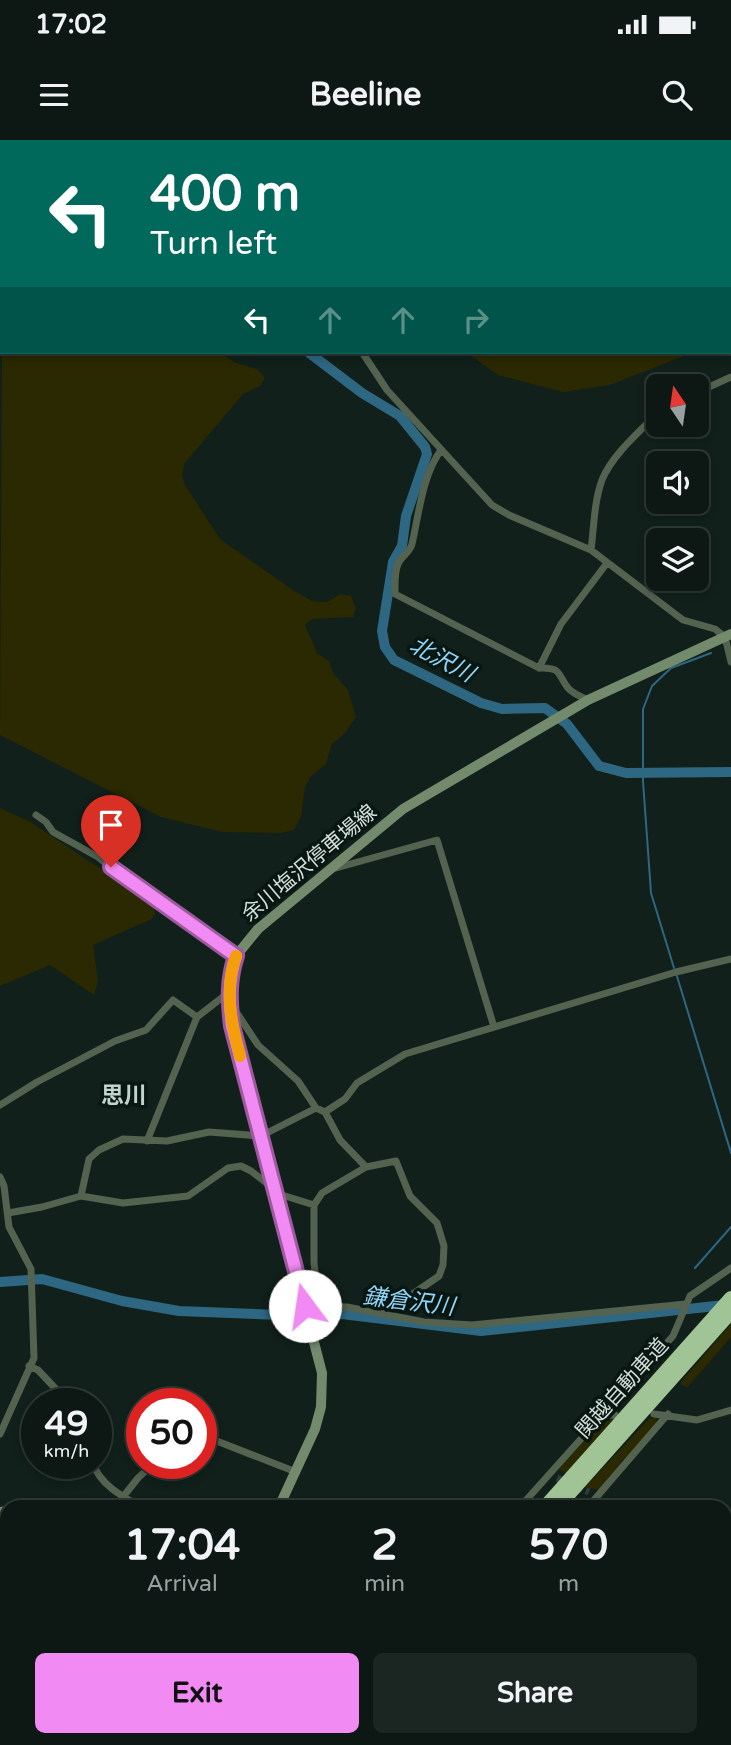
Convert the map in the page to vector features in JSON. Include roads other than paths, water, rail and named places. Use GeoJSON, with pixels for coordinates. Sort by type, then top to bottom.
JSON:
{"type":"FeatureCollection","features":[{"type":"Feature","properties":{"kind":"highway","name":"関越自動車道"},"geometry":{"type":"LineString","coordinates":[[564,1500],[710,1328],[731,1298]]}},
{"type":"Feature","properties":{"kind":"highway","name":"関越自動車道"},"geometry":{"type":"LineString","coordinates":[[551,1500],[710,1328],[731,1312]]}},
{"type":"Feature","properties":{"kind":"main road","name":"余川塩沢停車場線"},"geometry":{"type":"LineString","coordinates":[[282,1500],[316,1429],[321,1407],[322,1373],[232,1026],[230,972],[236,956],[258,929],[403,809],[588,700],[728,636]]}},
{"type":"Feature","properties":{"kind":"street"},"geometry":{"type":"LineString","coordinates":[[363,354],[387,390],[492,505],[591,550],[684,620],[715,629],[728,636],[731,662]]}},
{"type":"Feature","properties":{"kind":"street"},"geometry":{"type":"LineString","coordinates":[[709,388],[731,377]]}},
{"type":"Feature","properties":{"kind":"street"},"geometry":{"type":"LineString","coordinates":[[591,550],[597,499],[603,478],[626,446],[646,425]]}},
{"type":"Feature","properties":{"kind":"street"},"geometry":{"type":"LineString","coordinates":[[441,450],[434,459],[419,502],[411,548],[398,563],[394,579],[395,594],[539,668],[551,667],[560,673],[569,690],[588,700]]}},
{"type":"Feature","properties":{"kind":"street"},"geometry":{"type":"LineString","coordinates":[[539,668],[561,624],[607,564]]}},
{"type":"Feature","properties":{"kind":"street"},"geometry":{"type":"LineString","coordinates":[[36,815],[46,822],[53,832],[98,857],[236,956]]}},
{"type":"Feature","properties":{"kind":"street"},"geometry":{"type":"LineString","coordinates":[[326,871],[437,840],[494,1027]]}},
{"type":"Feature","properties":{"kind":"street"},"geometry":{"type":"LineString","coordinates":[[325,1112],[345,1099],[357,1083],[405,1054],[676,972],[731,959]]}},
{"type":"Feature","properties":{"kind":"street"},"geometry":{"type":"LineString","coordinates":[[147,1141],[197,1017],[229,998],[258,1045],[298,1081],[316,1108],[325,1112],[340,1140],[366,1167]]}},
{"type":"Feature","properties":{"kind":"street"},"geometry":{"type":"LineString","coordinates":[[0,1105],[37,1082],[115,1041],[146,1030],[173,1000],[197,1017]]}},
{"type":"Feature","properties":{"kind":"street"},"geometry":{"type":"LineString","coordinates":[[81,1196],[89,1159],[99,1150],[123,1139],[167,1141],[209,1132],[261,1136],[316,1108]]}},
{"type":"Feature","properties":{"kind":"street"},"geometry":{"type":"LineString","coordinates":[[318,1305],[314,1263],[314,1205],[322,1193],[366,1167],[396,1161],[410,1196],[437,1223],[444,1246],[443,1265],[439,1276],[385,1313]]}},
{"type":"Feature","properties":{"kind":"street"},"geometry":{"type":"LineString","coordinates":[[8,1213],[81,1196],[122,1203],[188,1196],[228,1168],[241,1166],[282,1195],[314,1205]]}},
{"type":"Feature","properties":{"kind":"street"},"geometry":{"type":"LineString","coordinates":[[0,1177],[9,1227],[31,1269],[34,1358],[0,1434]]}},
{"type":"Feature","properties":{"kind":"street"},"geometry":{"type":"LineString","coordinates":[[527,1500],[553,1476],[601,1416],[673,1336],[690,1296],[731,1268]]}},
{"type":"Feature","properties":{"kind":"street"},"geometry":{"type":"LineString","coordinates":[[305,1306],[318,1305],[385,1313],[424,1322],[471,1325],[684,1306]]}},
{"type":"Feature","properties":{"kind":"street"},"geometry":{"type":"LineString","coordinates":[[29,1366],[38,1370],[55,1388]]}},
{"type":"Feature","properties":{"kind":"street"},"geometry":{"type":"LineString","coordinates":[[654,1414],[697,1420],[731,1410]]}},
{"type":"Feature","properties":{"kind":"street"},"geometry":{"type":"LineString","coordinates":[[591,1500],[593,1494],[668,1414]]}},
{"type":"Feature","properties":{"kind":"street"},"geometry":{"type":"LineString","coordinates":[[601,1416],[615,1415]]}},
{"type":"Feature","properties":{"kind":"street"},"geometry":{"type":"LineString","coordinates":[[217,1441],[296,1472]]}},
{"type":"Feature","properties":{"kind":"street"},"geometry":{"type":"LineString","coordinates":[[103,1479],[129,1500]]}},
{"type":"Feature","properties":{"kind":"street"},"geometry":{"type":"LineString","coordinates":[[119,1500],[138,1479]]}},
{"type":"Feature","properties":{"kind":"waterway","name":"北沢川"},"geometry":{"type":"LineString","coordinates":[[311,354],[362,393],[400,416],[425,447],[427,454],[406,516],[402,546],[393,562],[382,631],[385,647],[394,660],[481,703],[502,709],[545,708],[567,724],[599,766],[626,773],[731,772]]}},
{"type":"Feature","properties":{"kind":"waterway"},"geometry":{"type":"LineString","coordinates":[[674,968],[651,893],[643,781],[643,709],[652,686],[671,668],[711,653]]}},
{"type":"Feature","properties":{"kind":"waterway"},"geometry":{"type":"LineString","coordinates":[[676,973],[731,1153]]}},
{"type":"Feature","properties":{"kind":"waterway"},"geometry":{"type":"LineString","coordinates":[[695,1268],[731,1227]]}},
{"type":"Feature","properties":{"kind":"waterway","name":"鎌倉沢川"},"geometry":{"type":"LineString","coordinates":[[0,1282],[42,1279],[122,1301],[179,1311],[279,1315],[342,1314],[481,1331],[725,1305]]}},
{"type":"Feature","properties":{"kind":"tunnel"},"geometry":{"type":"LineString","coordinates":[[557,1478],[589,1492]]}},
{"type":"Feature","properties":{"kind":"district","name":"思川"},"geometry":{"type":"Point","coordinates":[124,1095]}}]}
